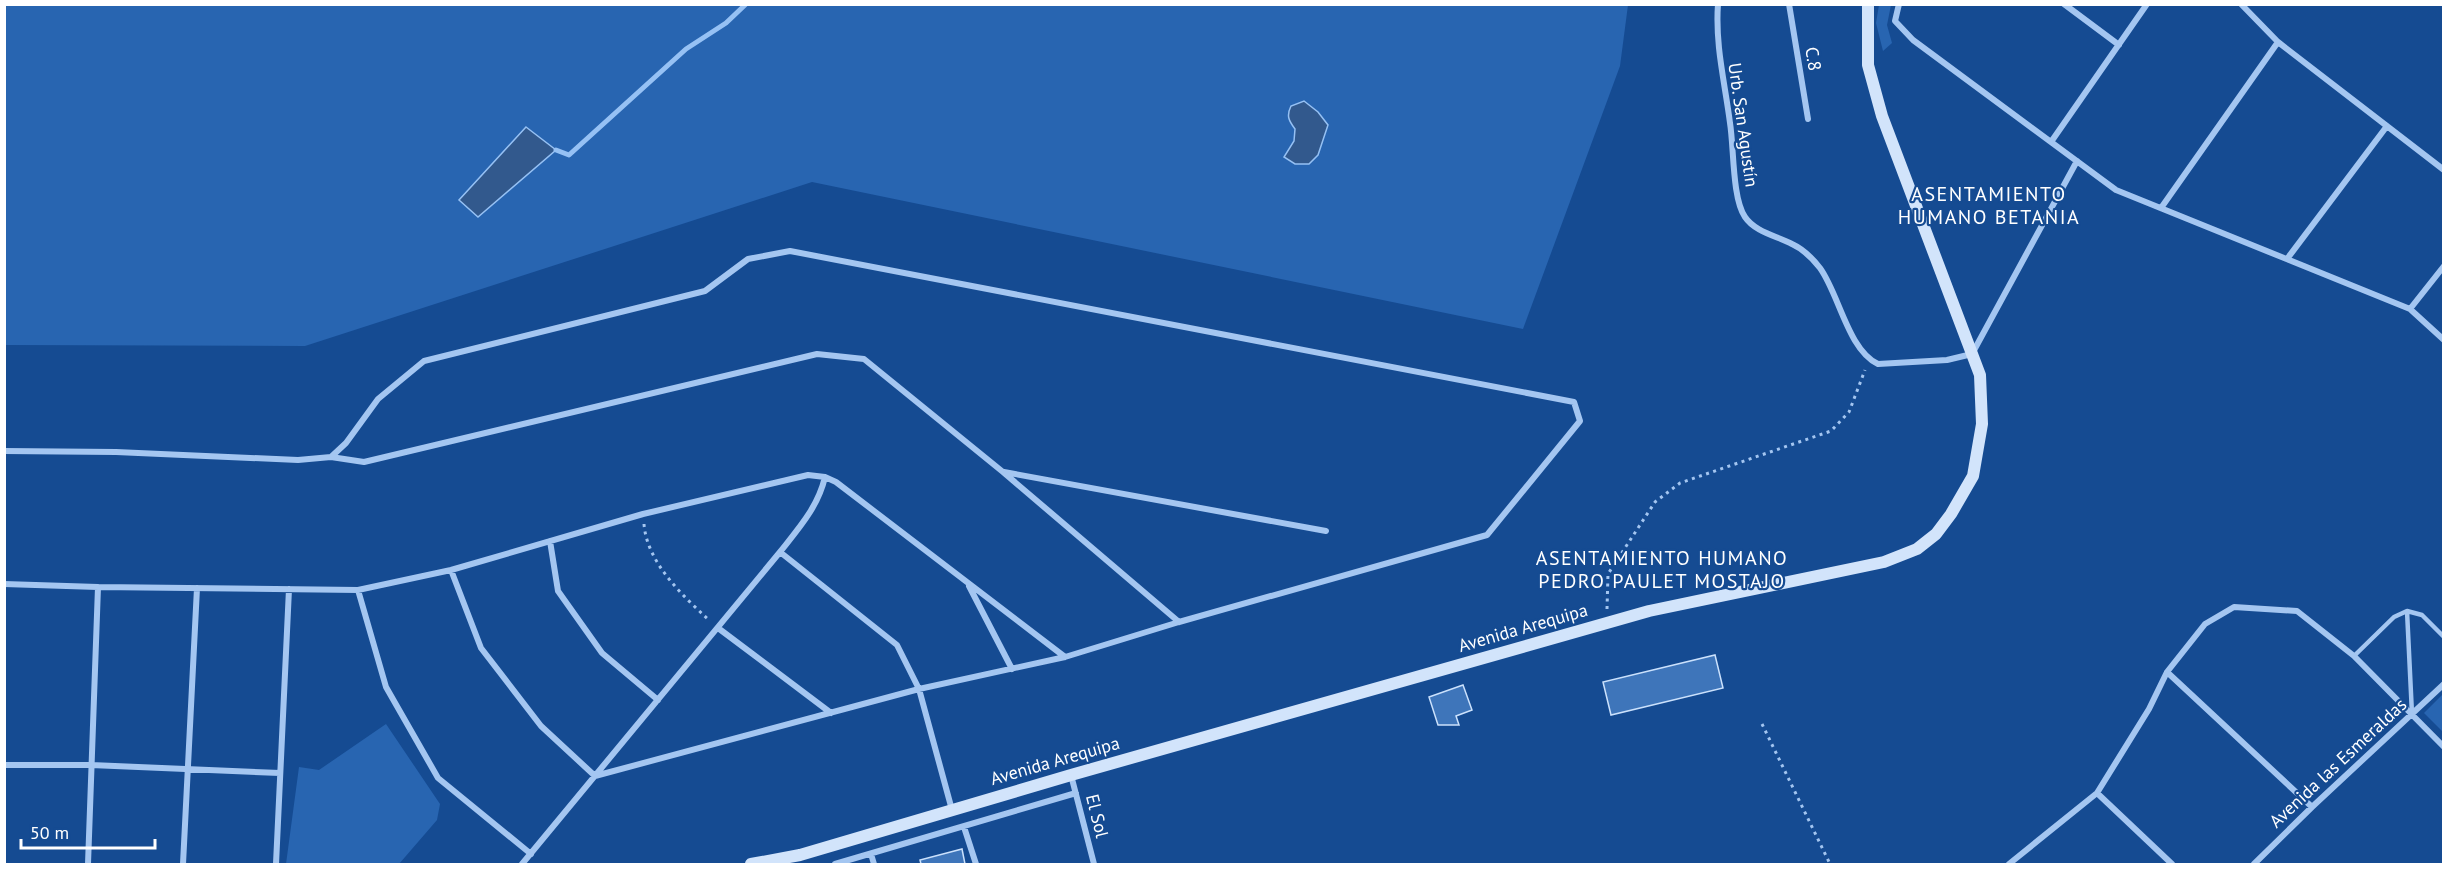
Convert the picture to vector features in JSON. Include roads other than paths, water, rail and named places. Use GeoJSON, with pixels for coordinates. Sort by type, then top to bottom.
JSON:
{"type":"FeatureCollection","features":[{"type":"Feature","properties":{"kind":"street","name":"Urb. San Agustín"},"geometry":{"type":"LineString","coordinates":[[1718,4],[1719,60],[1730,122],[1738,206],[1746,219],[1753,226],[1803,250],[1820,269],[1868,360],[1878,364],[1947,360],[1972,354]]}},
{"type":"Feature","properties":{"kind":"street","name":"C.8"},"geometry":{"type":"LineString","coordinates":[[1789,4],[1808,119]]}},
{"type":"Feature","properties":{"kind":"street","name":"Avenida Arequipa"},"geometry":{"type":"LineString","coordinates":[[751,864],[800,855],[1071,775],[1649,611],[1884,562],[1917,549],[1936,534],[1951,514],[1973,476],[1982,424],[1980,375],[1882,116],[1868,65],[1868,4]]}},
{"type":"Feature","properties":{"kind":"street"},"geometry":{"type":"LineString","coordinates":[[1899,4],[1895,21],[1913,40],[2116,190],[2410,309],[2444,340]]}},
{"type":"Feature","properties":{"kind":"street"},"geometry":{"type":"LineString","coordinates":[[2064,4],[2119,45]]}},
{"type":"Feature","properties":{"kind":"street"},"geometry":{"type":"LineString","coordinates":[[2051,142],[2147,4]]}},
{"type":"Feature","properties":{"kind":"street"},"geometry":{"type":"LineString","coordinates":[[2241,4],[2278,42],[2444,170]]}},
{"type":"Feature","properties":{"kind":"street"},"geometry":{"type":"LineString","coordinates":[[2161,208],[2278,42]]}},
{"type":"Feature","properties":{"kind":"street"},"geometry":{"type":"LineString","coordinates":[[2287,259],[2387,126]]}},
{"type":"Feature","properties":{"kind":"street"},"geometry":{"type":"LineString","coordinates":[[1972,354],[2077,161]]}},
{"type":"Feature","properties":{"kind":"street"},"geometry":{"type":"LineString","coordinates":[[332,457],[346,443],[378,399],[424,361],[705,291],[748,259],[790,251],[1574,402],[1580,421],[1487,535],[1179,622],[1065,657],[919,689],[595,776]]}},
{"type":"Feature","properties":{"kind":"street"},"geometry":{"type":"LineString","coordinates":[[2410,309],[2444,266]]}},
{"type":"Feature","properties":{"kind":"street"},"geometry":{"type":"LineString","coordinates":[[4,451],[116,452],[298,460],[332,457],[364,462],[817,354],[864,359],[1003,472],[1179,622]]}},
{"type":"Feature","properties":{"kind":"street"},"geometry":{"type":"LineString","coordinates":[[1003,472],[1326,531]]}},
{"type":"Feature","properties":{"kind":"street"},"geometry":{"type":"LineString","coordinates":[[4,584],[358,590],[451,570],[643,514],[808,475],[825,477],[836,482],[1065,657]]}},
{"type":"Feature","properties":{"kind":"street"},"geometry":{"type":"LineString","coordinates":[[522,864],[780,552],[813,509],[822,491],[825,477]]}},
{"type":"Feature","properties":{"kind":"street"},"geometry":{"type":"LineString","coordinates":[[550,541],[558,591],[602,653],[658,700]]}},
{"type":"Feature","properties":{"kind":"street"},"geometry":{"type":"LineString","coordinates":[[780,552],[897,645],[919,689],[952,810]]}},
{"type":"Feature","properties":{"kind":"street"},"geometry":{"type":"LineString","coordinates":[[451,570],[481,648],[541,726],[595,776]]}},
{"type":"Feature","properties":{"kind":"street"},"geometry":{"type":"LineString","coordinates":[[967,583],[1012,669]]}},
{"type":"Feature","properties":{"kind":"street"},"geometry":{"type":"LineString","coordinates":[[88,864],[98,587]]}},
{"type":"Feature","properties":{"kind":"street"},"geometry":{"type":"LineString","coordinates":[[183,864],[197,588]]}},
{"type":"Feature","properties":{"kind":"street"},"geometry":{"type":"LineString","coordinates":[[276,864],[289,589]]}},
{"type":"Feature","properties":{"kind":"street"},"geometry":{"type":"LineString","coordinates":[[358,590],[386,687],[438,778],[531,854]]}},
{"type":"Feature","properties":{"kind":"street"},"geometry":{"type":"LineString","coordinates":[[2009,864],[2097,793],[2149,709],[2167,672],[2205,624],[2234,607],[2297,611],[2354,656],[2444,747]]}},
{"type":"Feature","properties":{"kind":"street"},"geometry":{"type":"LineString","coordinates":[[717,628],[831,713]]}},
{"type":"Feature","properties":{"kind":"street"},"geometry":{"type":"LineString","coordinates":[[2167,672],[2312,807]]}},
{"type":"Feature","properties":{"kind":"street","name":"Avenida las Esmeraldas"},"geometry":{"type":"LineString","coordinates":[[2254,864],[2444,684]]}},
{"type":"Feature","properties":{"kind":"street"},"geometry":{"type":"LineString","coordinates":[[4,765],[91,765],[280,773]]}},
{"type":"Feature","properties":{"kind":"street","name":"El Sol"},"geometry":{"type":"LineString","coordinates":[[1071,775],[1094,864]]}},
{"type":"Feature","properties":{"kind":"street"},"geometry":{"type":"LineString","coordinates":[[835,864],[1076,793]]}},
{"type":"Feature","properties":{"kind":"street"},"geometry":{"type":"LineString","coordinates":[[2097,793],[2172,864]]}},
{"type":"Feature","properties":{"kind":"street"},"geometry":{"type":"LineString","coordinates":[[964,826],[976,864]]}},
{"type":"Feature","properties":{"kind":"street"},"geometry":{"type":"LineString","coordinates":[[871,854],[874,864]]}},
{"type":"Feature","properties":{"kind":"lane"},"geometry":{"type":"LineString","coordinates":[[2407,611],[2412,714]]}},
{"type":"Feature","properties":{"kind":"lane"},"geometry":{"type":"LineString","coordinates":[[2354,656],[2394,617],[2407,611],[2422,615],[2444,637]]}},
{"type":"Feature","properties":{"kind":"waterway"},"geometry":{"type":"LineString","coordinates":[[556,150],[569,155],[686,49],[726,23],[746,4]]}},
{"type":"Feature","properties":{"kind":"district","name":"ASENTAMIENTO HUMANO BETANIA"},"geometry":{"type":"Point","coordinates":[1989,206]}},
{"type":"Feature","properties":{"kind":"district","name":"ASENTAMIENTO HUMANO PEDRO PAULET MOSTAJO"},"geometry":{"type":"Point","coordinates":[1662,570]}}]}
